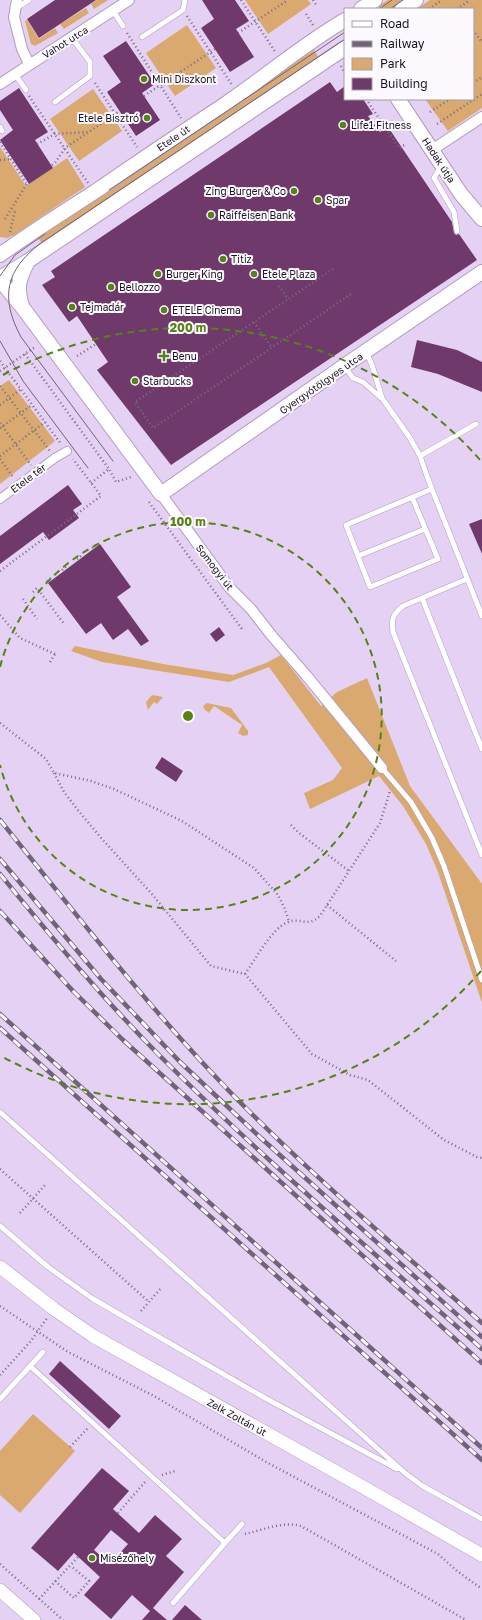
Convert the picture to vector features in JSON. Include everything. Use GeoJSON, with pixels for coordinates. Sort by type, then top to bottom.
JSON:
{"type":"FeatureCollection","features":[{"type":"Feature","properties":{"kind":"main road"},"geometry":{"type":"LineString","coordinates":[[363,8],[375,0]]}},
{"type":"Feature","properties":{"kind":"main road"},"geometry":{"type":"LineString","coordinates":[[404,8],[416,0]]}},
{"type":"Feature","properties":{"kind":"main road","name":"Etele út"},"geometry":{"type":"LineString","coordinates":[[0,255],[42,225],[188,129],[282,64],[306,44],[344,21]]}},
{"type":"Feature","properties":{"kind":"main road"},"geometry":{"type":"LineString","coordinates":[[0,279],[344,49]]}},
{"type":"Feature","properties":{"kind":"main road","name":"Hadak útja"},"geometry":{"type":"LineString","coordinates":[[399,100],[461,194],[481,215]]}},
{"type":"Feature","properties":{"kind":"main road"},"geometry":{"type":"LineString","coordinates":[[23,308],[18,293],[19,281],[28,261]]}},
{"type":"Feature","properties":{"kind":"main road","name":"Gyergyótölgyes utca"},"geometry":{"type":"LineString","coordinates":[[154,498],[482,272]]}},
{"type":"Feature","properties":{"kind":"main road","name":"Somogyi út"},"geometry":{"type":"LineString","coordinates":[[0,279],[46,339],[154,498]]}},
{"type":"Feature","properties":{"kind":"street","name":"Vahot utca"},"geometry":{"type":"LineString","coordinates":[[0,84],[129,0]]}},
{"type":"Feature","properties":{"kind":"street"},"geometry":{"type":"LineString","coordinates":[[16,4],[15,20],[22,49],[29,64]]}},
{"type":"Feature","properties":{"kind":"street"},"geometry":{"type":"LineString","coordinates":[[432,150],[482,117]]}},
{"type":"Feature","properties":{"kind":"street","name":"Etele tér"},"geometry":{"type":"LineString","coordinates":[[0,499],[55,458],[67,451]]}},
{"type":"Feature","properties":{"kind":"street","name":"Somogyi út"},"geometry":{"type":"LineString","coordinates":[[154,498],[229,587],[251,609],[382,768]]}},
{"type":"Feature","properties":{"kind":"street","name":"Zelk Zoltán út"},"geometry":{"type":"LineString","coordinates":[[0,1267],[54,1309],[92,1336],[482,1555]]}},
{"type":"Feature","properties":{"kind":"street"},"geometry":{"type":"LineString","coordinates":[[0,1590],[34,1620]]}},
{"type":"Feature","properties":{"kind":"lane"},"geometry":{"type":"LineString","coordinates":[[16,4],[29,0]]}},
{"type":"Feature","properties":{"kind":"lane"},"geometry":{"type":"LineString","coordinates":[[142,37],[183,10],[186,2],[185,0]]}},
{"type":"Feature","properties":{"kind":"lane"},"geometry":{"type":"LineString","coordinates":[[114,11],[123,26]]}},
{"type":"Feature","properties":{"kind":"lane"},"geometry":{"type":"LineString","coordinates":[[55,102],[90,76],[90,62],[72,38]]}},
{"type":"Feature","properties":{"kind":"lane"},"geometry":{"type":"LineString","coordinates":[[15,74],[26,90]]}},
{"type":"Feature","properties":{"kind":"lane"},"geometry":{"type":"LineString","coordinates":[[442,165],[434,178],[454,212],[457,231]]}},
{"type":"Feature","properties":{"kind":"lane"},"geometry":{"type":"LineString","coordinates":[[365,352],[372,365],[382,398]]}},
{"type":"Feature","properties":{"kind":"lane"},"geometry":{"type":"LineString","coordinates":[[344,366],[353,378],[363,382],[382,398],[410,438],[420,456],[482,616]]}},
{"type":"Feature","properties":{"kind":"lane"},"geometry":{"type":"LineString","coordinates":[[420,456],[476,424]]}},
{"type":"Feature","properties":{"kind":"lane"},"geometry":{"type":"LineString","coordinates":[[412,498],[438,559],[370,587],[346,525],[432,489]]}},
{"type":"Feature","properties":{"kind":"lane"},"geometry":{"type":"LineString","coordinates":[[358,556],[425,529]]}},
{"type":"Feature","properties":{"kind":"lane"},"geometry":{"type":"LineString","coordinates":[[467,579],[403,606],[395,612],[392,622],[393,632],[482,855]]}},
{"type":"Feature","properties":{"kind":"lane"},"geometry":{"type":"LineString","coordinates":[[422,598],[482,749]]}},
{"type":"Feature","properties":{"kind":"lane"},"geometry":{"type":"LineString","coordinates":[[382,768],[410,802],[432,838],[444,866],[482,980]]}},
{"type":"Feature","properties":{"kind":"lane"},"geometry":{"type":"LineString","coordinates":[[0,1112],[405,1474]]}},
{"type":"Feature","properties":{"kind":"lane"},"geometry":{"type":"LineString","coordinates":[[0,1226],[48,1267],[93,1299],[265,1398],[405,1474],[421,1485],[482,1519]]}},
{"type":"Feature","properties":{"kind":"lane"},"geometry":{"type":"LineString","coordinates":[[0,1399],[43,1352]]}},
{"type":"Feature","properties":{"kind":"lane"},"geometry":{"type":"LineString","coordinates":[[30,1366],[226,1543]]}},
{"type":"Feature","properties":{"kind":"lane"},"geometry":{"type":"LineString","coordinates":[[173,1602],[242,1524]]}},
{"type":"Feature","properties":{"kind":"path"},"geometry":{"type":"LineString","coordinates":[[241,0],[282,64]]}},
{"type":"Feature","properties":{"kind":"path"},"geometry":{"type":"LineString","coordinates":[[238,33],[288,0]]}},
{"type":"Feature","properties":{"kind":"path"},"geometry":{"type":"LineString","coordinates":[[313,0],[317,6]]}},
{"type":"Feature","properties":{"kind":"path"},"geometry":{"type":"LineString","coordinates":[[430,8],[442,0]]}},
{"type":"Feature","properties":{"kind":"path"},"geometry":{"type":"LineString","coordinates":[[459,8],[470,0]]}},
{"type":"Feature","properties":{"kind":"path"},"geometry":{"type":"LineString","coordinates":[[183,10],[238,94]]}},
{"type":"Feature","properties":{"kind":"path"},"geometry":{"type":"LineString","coordinates":[[306,14],[316,29]]}},
{"type":"Feature","properties":{"kind":"path"},"geometry":{"type":"LineString","coordinates":[[123,26],[188,129]]}},
{"type":"Feature","properties":{"kind":"path"},"geometry":{"type":"LineString","coordinates":[[474,31],[482,42]]}},
{"type":"Feature","properties":{"kind":"path"},"geometry":{"type":"LineString","coordinates":[[144,96],[215,49]]}},
{"type":"Feature","properties":{"kind":"path"},"geometry":{"type":"LineString","coordinates":[[339,62],[344,72]]}},
{"type":"Feature","properties":{"kind":"path"},"geometry":{"type":"LineString","coordinates":[[90,76],[144,158]]}},
{"type":"Feature","properties":{"kind":"path"},"geometry":{"type":"LineString","coordinates":[[26,90],[94,192]]}},
{"type":"Feature","properties":{"kind":"path"},"geometry":{"type":"LineString","coordinates":[[367,100],[399,148],[406,144]]}},
{"type":"Feature","properties":{"kind":"path"},"geometry":{"type":"LineString","coordinates":[[430,112],[448,100]]}},
{"type":"Feature","properties":{"kind":"path"},"geometry":{"type":"LineString","coordinates":[[437,124],[473,100]]}},
{"type":"Feature","properties":{"kind":"path"},"geometry":{"type":"LineString","coordinates":[[52,166],[65,148],[120,111]]}},
{"type":"Feature","properties":{"kind":"path"},"geometry":{"type":"LineString","coordinates":[[37,144],[54,134],[89,132]]}},
{"type":"Feature","properties":{"kind":"path"},"geometry":{"type":"LineString","coordinates":[[0,142],[27,182],[5,218]]}},
{"type":"Feature","properties":{"kind":"path"},"geometry":{"type":"LineString","coordinates":[[0,160],[11,159]]}},
{"type":"Feature","properties":{"kind":"path"},"geometry":{"type":"LineString","coordinates":[[333,269],[135,402],[153,428],[351,294]]}},
{"type":"Feature","properties":{"kind":"path"},"geometry":{"type":"LineString","coordinates":[[279,286],[288,299]]}},
{"type":"Feature","properties":{"kind":"path"},"geometry":{"type":"LineString","coordinates":[[254,322],[272,348]]}},
{"type":"Feature","properties":{"kind":"path"},"geometry":{"type":"LineString","coordinates":[[0,371],[46,339]]}},
{"type":"Feature","properties":{"kind":"path"},"geometry":{"type":"LineString","coordinates":[[77,356],[96,344]]}},
{"type":"Feature","properties":{"kind":"path"},"geometry":{"type":"LineString","coordinates":[[25,354],[109,470],[116,482],[130,476],[135,482]]}},
{"type":"Feature","properties":{"kind":"path"},"geometry":{"type":"LineString","coordinates":[[0,361],[101,496],[0,571]]}},
{"type":"Feature","properties":{"kind":"path"},"geometry":{"type":"LineString","coordinates":[[0,386],[55,458]]}},
{"type":"Feature","properties":{"kind":"path"},"geometry":{"type":"LineString","coordinates":[[0,405],[21,389]]}},
{"type":"Feature","properties":{"kind":"path"},"geometry":{"type":"LineString","coordinates":[[1,427],[32,405]]}},
{"type":"Feature","properties":{"kind":"path"},"geometry":{"type":"LineString","coordinates":[[0,456],[45,422]]}},
{"type":"Feature","properties":{"kind":"path"},"geometry":{"type":"LineString","coordinates":[[0,423],[1,427],[36,472]]}},
{"type":"Feature","properties":{"kind":"path"},"geometry":{"type":"LineString","coordinates":[[0,460],[20,485]]}},
{"type":"Feature","properties":{"kind":"path"},"geometry":{"type":"LineString","coordinates":[[91,483],[109,470]]}},
{"type":"Feature","properties":{"kind":"path"},"geometry":{"type":"LineString","coordinates":[[154,498],[242,629]]}},
{"type":"Feature","properties":{"kind":"path"},"geometry":{"type":"LineString","coordinates":[[92,548],[97,544]]}},
{"type":"Feature","properties":{"kind":"path"},"geometry":{"type":"LineString","coordinates":[[77,559],[82,555]]}},
{"type":"Feature","properties":{"kind":"path"},"geometry":{"type":"LineString","coordinates":[[62,570],[67,566]]}},
{"type":"Feature","properties":{"kind":"path"},"geometry":{"type":"LineString","coordinates":[[47,581],[52,577]]}},
{"type":"Feature","properties":{"kind":"path"},"geometry":{"type":"LineString","coordinates":[[33,592],[38,588],[65,625]]}},
{"type":"Feature","properties":{"kind":"path"},"geometry":{"type":"LineString","coordinates":[[23,599],[37,619]]}},
{"type":"Feature","properties":{"kind":"path"},"geometry":{"type":"LineString","coordinates":[[0,615],[20,638],[56,655],[50,662]]}},
{"type":"Feature","properties":{"kind":"path"},"geometry":{"type":"LineString","coordinates":[[0,723],[46,759],[64,792],[77,809],[102,839],[152,893],[211,966],[245,974],[312,1054],[350,1075],[368,1080],[444,1140],[482,1158]]}},
{"type":"Feature","properties":{"kind":"path"},"geometry":{"type":"LineString","coordinates":[[54,773],[90,781],[114,789],[182,821],[254,868],[278,895],[289,922]]}},
{"type":"Feature","properties":{"kind":"path"},"geometry":{"type":"LineString","coordinates":[[245,974],[273,934],[283,925],[289,922],[310,923],[315,921],[320,916],[380,823],[390,794],[390,779]]}},
{"type":"Feature","properties":{"kind":"path"},"geometry":{"type":"LineString","coordinates":[[291,825],[299,833],[349,871]]}},
{"type":"Feature","properties":{"kind":"path"},"geometry":{"type":"LineString","coordinates":[[327,905],[396,961]]}},
{"type":"Feature","properties":{"kind":"path"},"geometry":{"type":"LineString","coordinates":[[0,1169],[149,1302]]}},
{"type":"Feature","properties":{"kind":"path"},"geometry":{"type":"LineString","coordinates":[[20,1213],[46,1184]]}},
{"type":"Feature","properties":{"kind":"path"},"geometry":{"type":"LineString","coordinates":[[141,1311],[162,1287]]}},
{"type":"Feature","properties":{"kind":"path"},"geometry":{"type":"LineString","coordinates":[[0,1306],[68,1352],[154,1396],[268,1463],[438,1554],[457,1571],[482,1589]]}},
{"type":"Feature","properties":{"kind":"path"},"geometry":{"type":"LineString","coordinates":[[0,1376],[49,1316]]}},
{"type":"Feature","properties":{"kind":"path"},"geometry":{"type":"LineString","coordinates":[[70,1447],[92,1423]]}},
{"type":"Feature","properties":{"kind":"path"},"geometry":{"type":"LineString","coordinates":[[118,1513],[151,1476]]}},
{"type":"Feature","properties":{"kind":"path"},"geometry":{"type":"LineString","coordinates":[[231,1536],[282,1525],[293,1524],[301,1526],[466,1620]]}},
{"type":"Feature","properties":{"kind":"path"},"geometry":{"type":"LineString","coordinates":[[39,1599],[78,1557]]}},
{"type":"Feature","properties":{"kind":"path"},"geometry":{"type":"LineString","coordinates":[[0,1564],[63,1620]]}},
{"type":"Feature","properties":{"kind":"path"},"geometry":{"type":"LineString","coordinates":[[55,1581],[74,1598],[89,1581],[70,1566]]}},
{"type":"Feature","properties":{"kind":"green space"},"geometry":{"type":"Polygon","coordinates":[[[97,0],[108,0],[94,9],[91,4],[97,0]]]}},
{"type":"Feature","properties":{"kind":"green space"},"geometry":{"type":"Polygon","coordinates":[[[245,0],[308,0],[311,4],[268,34],[245,0]]]}},
{"type":"Feature","properties":{"kind":"green space"},"geometry":{"type":"Polygon","coordinates":[[[388,0],[405,0],[393,8],[379,8],[378,6],[388,0]]]}},
{"type":"Feature","properties":{"kind":"green space"},"geometry":{"type":"Polygon","coordinates":[[[430,0],[482,0],[482,108],[448,131],[426,100],[474,100],[474,8],[418,8],[430,0]]]}},
{"type":"Feature","properties":{"kind":"green space"},"geometry":{"type":"Polygon","coordinates":[[[86,8],[89,13],[64,29],[60,24],[86,8]]]}},
{"type":"Feature","properties":{"kind":"green space"},"geometry":{"type":"Polygon","coordinates":[[[27,20],[39,39],[55,28],[58,33],[35,46],[31,44],[25,21],[27,20]]]}},
{"type":"Feature","properties":{"kind":"green space"},"geometry":{"type":"Polygon","coordinates":[[[187,25],[216,68],[175,96],[146,53],[187,25]]]}},
{"type":"Feature","properties":{"kind":"green space"},"geometry":{"type":"Polygon","coordinates":[[[314,50],[319,58],[43,244],[37,237],[314,50]]]}},
{"type":"Feature","properties":{"kind":"green space"},"geometry":{"type":"Polygon","coordinates":[[[93,89],[122,131],[79,161],[50,119],[93,89]]]}},
{"type":"Feature","properties":{"kind":"green space"},"geometry":{"type":"Polygon","coordinates":[[[0,147],[26,186],[67,158],[85,187],[14,235],[7,238],[0,237],[0,147]]]}},
{"type":"Feature","properties":{"kind":"green space"},"geometry":{"type":"Polygon","coordinates":[[[9,380],[55,441],[0,484],[0,386],[9,380]]]}},
{"type":"Feature","properties":{"kind":"green space"},"geometry":{"type":"Polygon","coordinates":[[[75,646],[163,664],[233,675],[266,663],[281,655],[321,706],[337,692],[367,678],[410,786],[482,884],[482,1003],[438,872],[426,844],[403,806],[379,776],[310,809],[304,793],[333,780],[342,768],[269,667],[229,682],[102,662],[71,651],[75,646]]]}},
{"type":"Feature","properties":{"kind":"green space"},"geometry":{"type":"Polygon","coordinates":[[[152,695],[163,697],[157,704],[154,702],[148,710],[146,702],[152,695]]]}},
{"type":"Feature","properties":{"kind":"green space"},"geometry":{"type":"Polygon","coordinates":[[[207,703],[231,708],[248,731],[248,735],[243,736],[238,733],[242,725],[214,706],[209,713],[203,706],[207,703]]]}},
{"type":"Feature","properties":{"kind":"green space"},"geometry":{"type":"Polygon","coordinates":[[[33,1414],[75,1451],[20,1513],[0,1495],[0,1451],[33,1414]]]}},
{"type":"Feature","properties":{"kind":"building"},"geometry":{"type":"Polygon","coordinates":[[[55,0],[96,0],[39,38],[27,19],[55,0]]]}},
{"type":"Feature","properties":{"kind":"building"},"geometry":{"type":"Polygon","coordinates":[[[202,0],[235,0],[249,21],[236,29],[254,57],[230,72],[201,28],[214,19],[202,0]]]}},
{"type":"Feature","properties":{"kind":"building"},"geometry":{"type":"Polygon","coordinates":[[[126,41],[155,84],[142,93],[160,120],[136,136],[107,92],[121,82],[103,56],[126,41]]]}},
{"type":"Feature","properties":{"kind":"building","name":"Etele Plaza"},"geometry":{"type":"Polygon","coordinates":[[[330,82],[337,92],[344,87],[344,100],[364,100],[373,114],[368,116],[380,132],[388,127],[452,222],[454,233],[456,235],[459,234],[477,260],[171,465],[97,370],[108,362],[77,316],[69,322],[42,285],[55,277],[51,271],[330,82]]]}},
{"type":"Feature","properties":{"kind":"building"},"geometry":{"type":"Polygon","coordinates":[[[19,88],[48,132],[35,140],[53,168],[29,184],[0,140],[13,130],[0,110],[0,101],[19,88]]]}},
{"type":"Feature","properties":{"kind":"building"},"geometry":{"type":"Polygon","coordinates":[[[417,340],[457,350],[482,362],[482,392],[438,374],[411,367],[417,340]]]}},
{"type":"Feature","properties":{"kind":"building"},"geometry":{"type":"Polygon","coordinates":[[[68,485],[82,504],[73,510],[79,518],[49,540],[43,532],[0,564],[0,536],[68,485]]]}},
{"type":"Feature","properties":{"kind":"building"},"geometry":{"type":"Polygon","coordinates":[[[482,519],[482,554],[469,524],[482,519]]]}},
{"type":"Feature","properties":{"kind":"building"},"geometry":{"type":"Polygon","coordinates":[[[100,544],[131,587],[117,597],[149,641],[141,646],[128,629],[113,640],[101,623],[86,634],[48,583],[100,544]]]}},
{"type":"Feature","properties":{"kind":"building"},"geometry":{"type":"Polygon","coordinates":[[[219,627],[225,635],[216,642],[210,634],[219,627]]]}},
{"type":"Feature","properties":{"kind":"building"},"geometry":{"type":"Polygon","coordinates":[[[162,757],[183,771],[176,782],[155,768],[162,757]]]}},
{"type":"Feature","properties":{"kind":"building"},"geometry":{"type":"Polygon","coordinates":[[[60,1361],[121,1416],[109,1429],[49,1374],[60,1361]]]}},
{"type":"Feature","properties":{"kind":"building"},"geometry":{"type":"Polygon","coordinates":[[[102,1468],[129,1491],[113,1509],[139,1533],[155,1515],[182,1539],[166,1556],[184,1572],[153,1608],[167,1620],[142,1620],[150,1611],[132,1595],[111,1619],[84,1595],[100,1577],[74,1553],[58,1571],[31,1548],[102,1468]],[[111,1530],[94,1550],[110,1564],[128,1544],[111,1530]]]}},
{"type":"Feature","properties":{"kind":"building"},"geometry":{"type":"Polygon","coordinates":[[[185,1605],[202,1620],[172,1620],[185,1605]]]}},
{"type":"Feature","properties":{"kind":"tram line"},"geometry":{"type":"LineString","coordinates":[[380,8],[392,0]]}},
{"type":"Feature","properties":{"kind":"tram line"},"geometry":{"type":"LineString","coordinates":[[391,8],[403,0]]}},
{"type":"Feature","properties":{"kind":"tram line"},"geometry":{"type":"LineString","coordinates":[[109,190],[344,33]]}},
{"type":"Feature","properties":{"kind":"tram line"},"geometry":{"type":"LineString","coordinates":[[113,461],[21,337],[14,323],[10,310],[9,297],[13,274],[29,253],[41,243],[344,40]]}},
{"type":"Feature","properties":{"kind":"tram line"},"geometry":{"type":"LineString","coordinates":[[0,276],[15,255],[45,234]]}},
{"type":"Feature","properties":{"kind":"tram line"},"geometry":{"type":"LineString","coordinates":[[0,341],[23,381],[88,468]]}},
{"type":"Feature","properties":{"kind":"railway"},"geometry":{"type":"LineString","coordinates":[[0,820],[84,925],[141,993],[231,1093],[323,1182],[482,1323]]}},
{"type":"Feature","properties":{"kind":"railway"},"geometry":{"type":"LineString","coordinates":[[0,859],[101,979],[180,1062],[262,1139],[482,1337]]}},
{"type":"Feature","properties":{"kind":"railway"},"geometry":{"type":"LineString","coordinates":[[0,874],[79,968],[162,1058],[280,1170],[482,1349]]}},
{"type":"Feature","properties":{"kind":"railway"},"geometry":{"type":"LineString","coordinates":[[0,911],[73,991],[123,1040],[482,1363]]}},
{"type":"Feature","properties":{"kind":"railway"},"geometry":{"type":"LineString","coordinates":[[0,1014],[482,1448]]}},
{"type":"Feature","properties":{"kind":"railway"},"geometry":{"type":"LineString","coordinates":[[0,1028],[482,1460]]}},
{"type":"Feature","properties":{"kind":"place","name":"Mini Diszkont"},"geometry":{"type":"Point","coordinates":[144,79]}},
{"type":"Feature","properties":{"kind":"place","name":"Etele Bisztró"},"geometry":{"type":"Point","coordinates":[147,118]}},
{"type":"Feature","properties":{"kind":"place","name":"Life1 Fitness"},"geometry":{"type":"Point","coordinates":[343,125]}},
{"type":"Feature","properties":{"kind":"place","name":"Zing Burger & Co"},"geometry":{"type":"Point","coordinates":[294,191]}},
{"type":"Feature","properties":{"kind":"place","name":"Spar"},"geometry":{"type":"Point","coordinates":[318,200]}},
{"type":"Feature","properties":{"kind":"place","name":"Raiffeisen Bank"},"geometry":{"type":"Point","coordinates":[211,215]}},
{"type":"Feature","properties":{"kind":"place","name":"Titiz"},"geometry":{"type":"Point","coordinates":[223,259]}},
{"type":"Feature","properties":{"kind":"place","name":"Burger King"},"geometry":{"type":"Point","coordinates":[158,274]}},
{"type":"Feature","properties":{"kind":"place","name":"Etele Plaza"},"geometry":{"type":"Point","coordinates":[254,274]}},
{"type":"Feature","properties":{"kind":"place","name":"Bellozzo"},"geometry":{"type":"Point","coordinates":[111,287]}},
{"type":"Feature","properties":{"kind":"place","name":"Tejmadár"},"geometry":{"type":"Point","coordinates":[72,307]}},
{"type":"Feature","properties":{"kind":"place","name":"ETELE Cinema"},"geometry":{"type":"Point","coordinates":[164,310]}},
{"type":"Feature","properties":{"kind":"place","name":"Benu"},"geometry":{"type":"Point","coordinates":[164,356]}},
{"type":"Feature","properties":{"kind":"place","name":"Starbucks"},"geometry":{"type":"Point","coordinates":[135,381]}},
{"type":"Feature","properties":{"kind":"place","name":"Misézőhely"},"geometry":{"type":"Point","coordinates":[92,1558]}}]}
